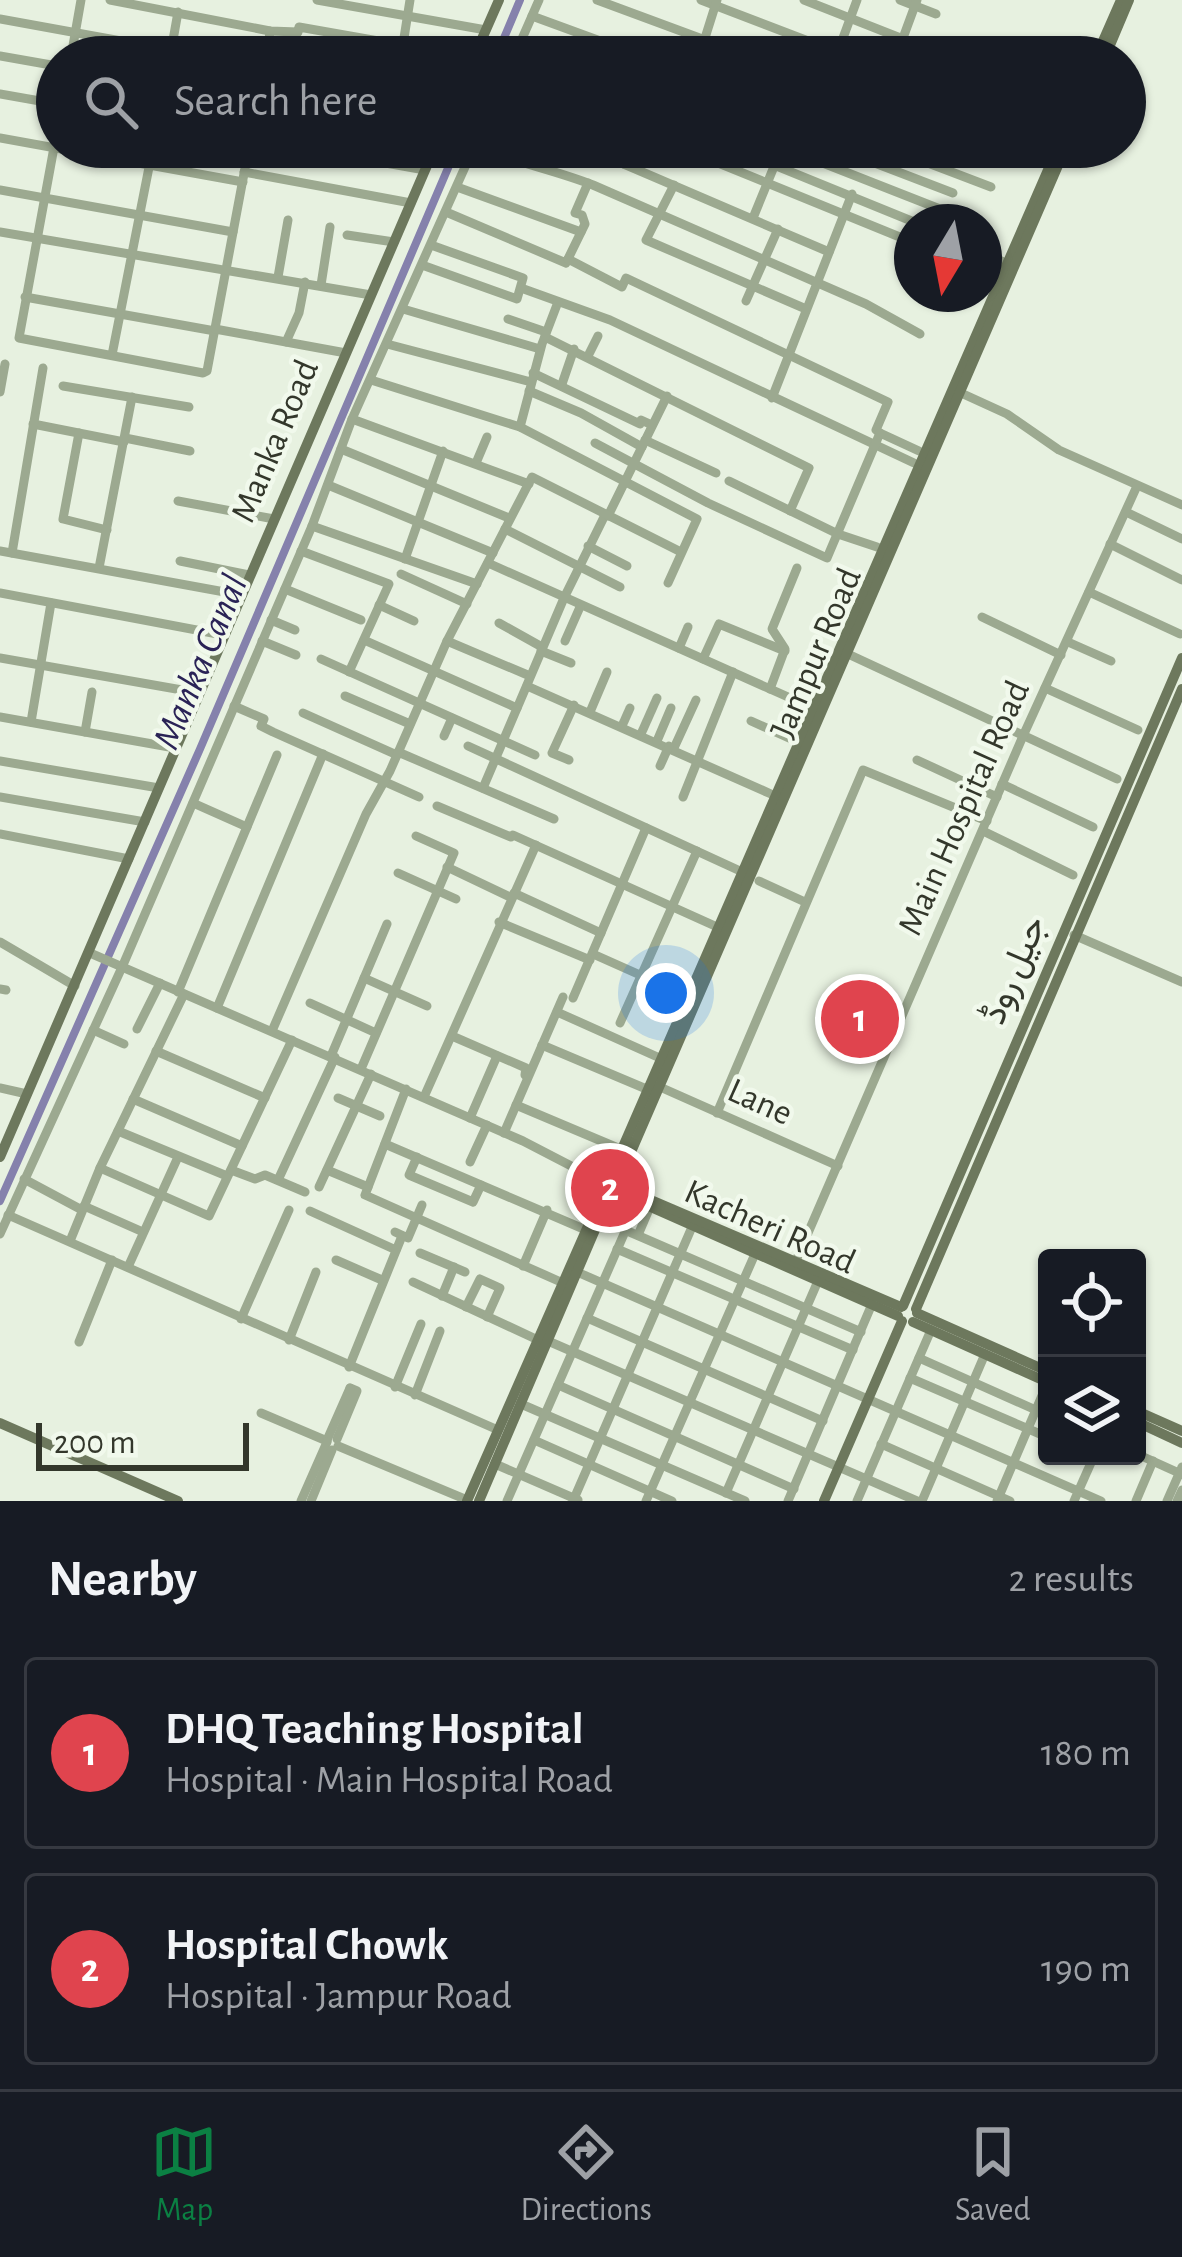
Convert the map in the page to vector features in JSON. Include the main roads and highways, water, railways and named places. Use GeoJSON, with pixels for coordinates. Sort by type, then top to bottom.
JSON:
{"type":"FeatureCollection","features":[{"type":"Feature","properties":{"kind":"main road"},"geometry":{"type":"LineString","coordinates":[[483,36],[499,0]]}},
{"type":"Feature","properties":{"kind":"main road"},"geometry":{"type":"LineString","coordinates":[[1109,36],[1125,0]]}},
{"type":"Feature","properties":{"kind":"main road","name":"Manka Road"},"geometry":{"type":"LineString","coordinates":[[1,1150],[75,986],[106,959],[129,859],[426,168]]}},
{"type":"Feature","properties":{"kind":"main road","name":"Jampur Road"},"geometry":{"type":"LineString","coordinates":[[654,1088],[662,1059],[1052,168]]}},
{"type":"Feature","properties":{"kind":"main road","name":"Jampur Road"},"geometry":{"type":"LineString","coordinates":[[467,1500],[577,1272],[961,393],[1053,168]]}},
{"type":"Feature","properties":{"kind":"main road","name":"جیل روڈ"},"geometry":{"type":"LineString","coordinates":[[824,1501],[1182,658]]}},
{"type":"Feature","properties":{"kind":"main road","name":"جیل روڈ"},"geometry":{"type":"LineString","coordinates":[[1069,933],[1182,689]]}},
{"type":"Feature","properties":{"kind":"main road","name":"Jampur Road"},"geometry":{"type":"LineString","coordinates":[[479,1501],[521,1404],[562,1283],[612,1188]]}},
{"type":"Feature","properties":{"kind":"main road","name":"Kacheri Road"},"geometry":{"type":"LineString","coordinates":[[612,1188],[1038,1367]]}},
{"type":"Feature","properties":{"kind":"main road","name":"Kacheri Road"},"geometry":{"type":"LineString","coordinates":[[612,1188],[872,1304],[907,1313],[931,1330],[1038,1379]]}},
{"type":"Feature","properties":{"kind":"main road"},"geometry":{"type":"LineString","coordinates":[[1146,1415],[1182,1431]]}},
{"type":"Feature","properties":{"kind":"main road"},"geometry":{"type":"LineString","coordinates":[[0,1423],[178,1501]]}},
{"type":"Feature","properties":{"kind":"main road"},"geometry":{"type":"LineString","coordinates":[[1146,1426],[1182,1443]]}},
{"type":"Feature","properties":{"kind":"waterway","name":"Manka Canal"},"geometry":{"type":"LineString","coordinates":[[505,36],[520,0]]}},
{"type":"Feature","properties":{"kind":"waterway","name":"Manka Canal"},"geometry":{"type":"LineString","coordinates":[[0,1201],[200,749],[448,168]]}},
{"type":"Feature","properties":{"kind":"place","name":"DHQ Teaching Hospital"},"geometry":{"type":"Point","coordinates":[860,1019]}},
{"type":"Feature","properties":{"kind":"place","name":"Hospital Chowk"},"geometry":{"type":"Point","coordinates":[610,1188]}}]}
